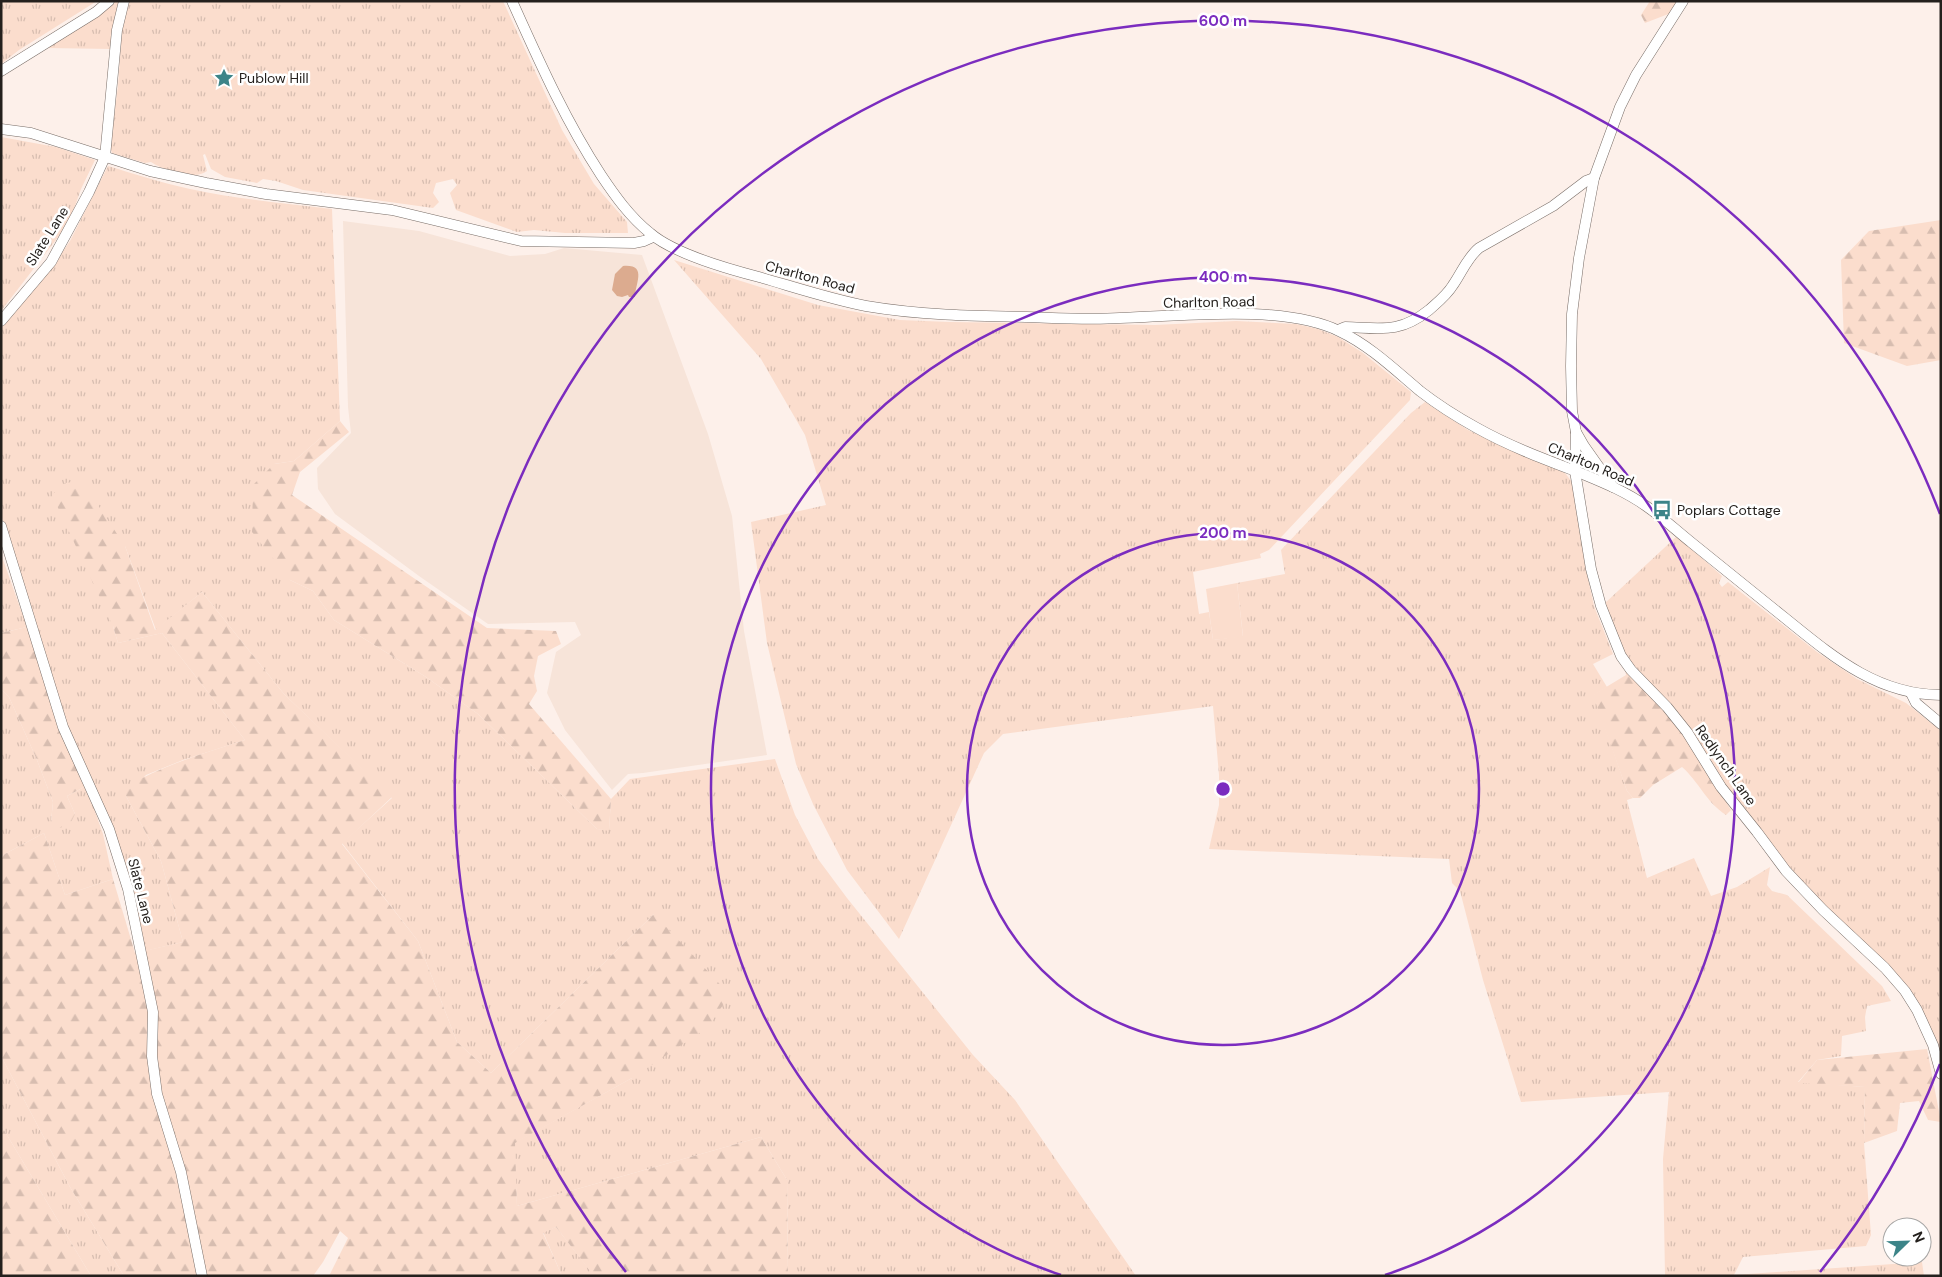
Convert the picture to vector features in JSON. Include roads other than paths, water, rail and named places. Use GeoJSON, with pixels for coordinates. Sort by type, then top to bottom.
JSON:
{"type":"FeatureCollection","features":[{"type":"Feature","properties":{"kind":"street"},"geometry":{"type":"LineString","coordinates":[[1,71],[82,21],[109,1]]}},
{"type":"Feature","properties":{"kind":"street","name":"Slate Lane"},"geometry":{"type":"LineString","coordinates":[[1,321],[51,262],[90,192],[105,157],[117,30],[124,1]]}},
{"type":"Feature","properties":{"kind":"street","name":"Charlton Road"},"geometry":{"type":"LineString","coordinates":[[512,1],[545,75],[584,148],[614,195],[633,218],[653,237],[693,256],[737,271],[865,306],[973,316],[1108,319],[1263,315],[1308,320],[1338,330],[1371,350],[1453,415],[1505,443],[1614,487],[1648,507],[1836,659],[1868,678],[1891,688],[1910,693],[1941,695]]}},
{"type":"Feature","properties":{"kind":"street"},"geometry":{"type":"LineString","coordinates":[[1614,487],[1576,432],[1572,411],[1572,314],[1579,258],[1594,178],[1620,107],[1636,75],[1683,1]]}},
{"type":"Feature","properties":{"kind":"street"},"geometry":{"type":"LineString","coordinates":[[1,129],[31,133],[150,171],[266,194],[392,210],[521,241],[634,243],[653,237]]}},
{"type":"Feature","properties":{"kind":"street"},"geometry":{"type":"LineString","coordinates":[[1338,330],[1345,327],[1395,328],[1405,326],[1417,319],[1447,294],[1470,256],[1479,248],[1553,206],[1586,181],[1594,178]]}},
{"type":"Feature","properties":{"kind":"street"},"geometry":{"type":"LineString","coordinates":[[1357,341],[1362,332],[1370,328]]}},
{"type":"Feature","properties":{"kind":"street","name":"Redlynch Lane"},"geometry":{"type":"LineString","coordinates":[[1576,432],[1574,471],[1594,578],[1605,619],[1621,656],[1631,670],[1667,707],[1687,732],[1721,787],[1786,871],[1823,910],[1885,968],[1905,991],[1918,1010],[1933,1044],[1941,1074]]}},
{"type":"Feature","properties":{"kind":"street","name":"Slate Lane"},"geometry":{"type":"LineString","coordinates":[[1,526],[63,727],[109,829],[128,889],[153,1012],[152,1056],[157,1094],[181,1172],[202,1276]]}},
{"type":"Feature","properties":{"kind":"street"},"geometry":{"type":"LineString","coordinates":[[1910,693],[1916,703],[1941,724]]}},
{"type":"Feature","properties":{"kind":"place","name":"Publow Hill"},"geometry":{"type":"Point","coordinates":[224,78]}},
{"type":"Feature","properties":{"kind":"place","name":"Poplars Cottage"},"geometry":{"type":"Point","coordinates":[1662,510]}}]}
